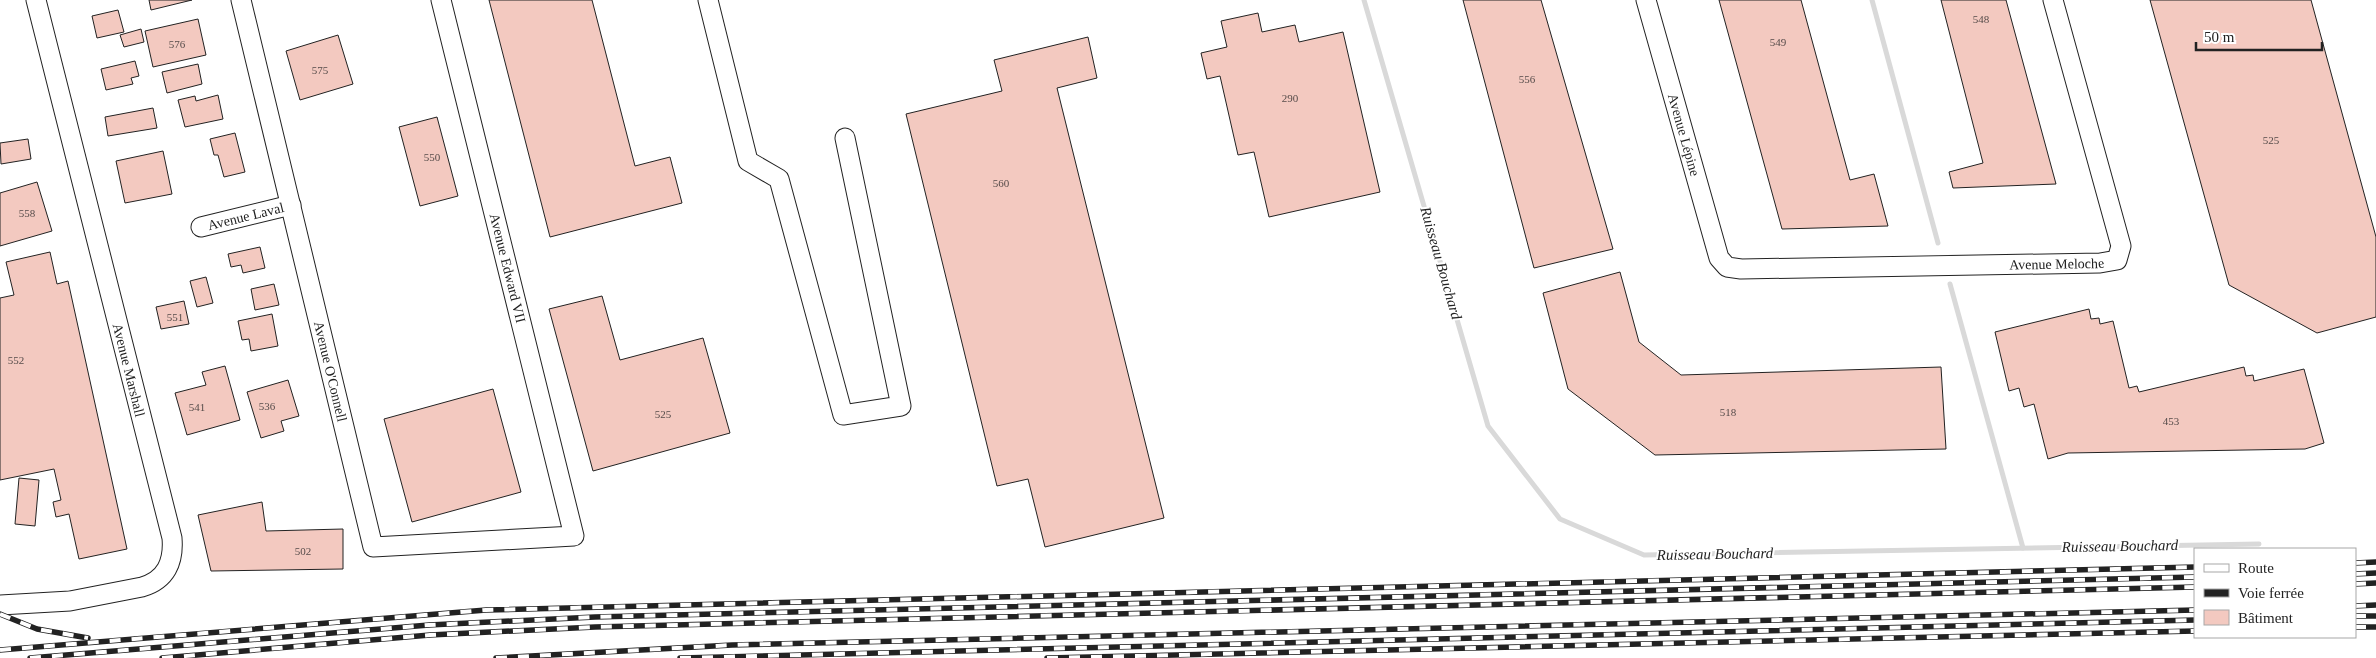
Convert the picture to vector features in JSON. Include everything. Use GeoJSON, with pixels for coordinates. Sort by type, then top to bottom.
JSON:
{"type":"FeatureCollection","features":[{"type":"Feature","properties":{"kind":"street","name":"Avenue Marshall"},"geometry":{"type":"LineString","coordinates":[[0,605],[70,601],[152,584],[164,573],[170,562],[173,550],[172,538],[36,0]]}},
{"type":"Feature","properties":{"kind":"street","name":"Avenue O'Connell"},"geometry":{"type":"LineString","coordinates":[[241,0],[374,547],[574,536]]}},
{"type":"Feature","properties":{"kind":"street","name":"Avenue Edward VII"},"geometry":{"type":"LineString","coordinates":[[441,0],[574,536]]}},
{"type":"Feature","properties":{"kind":"street"},"geometry":{"type":"LineString","coordinates":[[708,0],[748,161],[779,179],[843,415],[901,406],[846,138]]}},
{"type":"Feature","properties":{"kind":"street","name":"Avenue Lépine"},"geometry":{"type":"LineString","coordinates":[[1646,0],[1718,258],[1727,267]]}},
{"type":"Feature","properties":{"kind":"street","name":"Avenue Meloche"},"geometry":{"type":"LineString","coordinates":[[1727,267],[1750,269],[2061,264],[2100,263],[2117,260],[2121,246],[2053,0]]}},
{"type":"Feature","properties":{"kind":"street","name":"Avenue Laval"},"geometry":{"type":"LineString","coordinates":[[201,227],[291,205]]}},
{"type":"Feature","properties":{"kind":"building"},"geometry":{"type":"Polygon","coordinates":[[[149,0],[192,0],[151,10],[149,0]]]}},
{"type":"Feature","properties":{"kind":"building"},"geometry":{"type":"Polygon","coordinates":[[[489,0],[592,0],[635,166],[670,157],[682,203],[550,237],[489,0]]]}},
{"type":"Feature","properties":{"kind":"building"},"geometry":{"type":"Polygon","coordinates":[[[1463,0],[1541,0],[1613,249],[1534,268],[1463,0]]]}},
{"type":"Feature","properties":{"kind":"building"},"geometry":{"type":"Polygon","coordinates":[[[1719,0],[1801,0],[1850,180],[1874,174],[1888,226],[1782,229],[1719,0]]]}},
{"type":"Feature","properties":{"kind":"building"},"geometry":{"type":"Polygon","coordinates":[[[1941,0],[2006,0],[2056,184],[1953,188],[1949,172],[1983,163],[1941,0]]]}},
{"type":"Feature","properties":{"kind":"building"},"geometry":{"type":"Polygon","coordinates":[[[2150,0],[2311,0],[2376,237],[2376,317],[2317,333],[2229,285],[2150,0]]]}},
{"type":"Feature","properties":{"kind":"building"},"geometry":{"type":"Polygon","coordinates":[[[118,10],[124,32],[97,38],[92,16],[118,10]]]}},
{"type":"Feature","properties":{"kind":"building"},"geometry":{"type":"Polygon","coordinates":[[[1258,13],[1262,32],[1295,25],[1299,42],[1343,32],[1380,192],[1269,217],[1254,152],[1238,155],[1220,76],[1207,79],[1201,53],[1227,47],[1221,21],[1258,13]]]}},
{"type":"Feature","properties":{"kind":"building"},"geometry":{"type":"Polygon","coordinates":[[[198,19],[206,55],[153,67],[145,31],[198,19]]]}},
{"type":"Feature","properties":{"kind":"building"},"geometry":{"type":"Polygon","coordinates":[[[141,29],[144,42],[124,47],[120,35],[141,29]]]}},
{"type":"Feature","properties":{"kind":"building"},"geometry":{"type":"Polygon","coordinates":[[[338,35],[353,84],[300,100],[286,51],[338,35]]]}},
{"type":"Feature","properties":{"kind":"building"},"geometry":{"type":"Polygon","coordinates":[[[1088,37],[1097,78],[1057,88],[1164,518],[1045,547],[1028,479],[997,486],[906,114],[1002,91],[994,60],[1088,37]]]}},
{"type":"Feature","properties":{"kind":"building"},"geometry":{"type":"Polygon","coordinates":[[[135,61],[139,76],[131,78],[133,84],[106,90],[101,69],[135,61]]]}},
{"type":"Feature","properties":{"kind":"building"},"geometry":{"type":"Polygon","coordinates":[[[198,64],[202,84],[167,93],[162,72],[198,64]]]}},
{"type":"Feature","properties":{"kind":"building"},"geometry":{"type":"Polygon","coordinates":[[[218,95],[223,119],[185,127],[178,100],[195,96],[196,101],[218,95]]]}},
{"type":"Feature","properties":{"kind":"building"},"geometry":{"type":"Polygon","coordinates":[[[153,108],[157,128],[108,136],[105,117],[153,108]]]}},
{"type":"Feature","properties":{"kind":"building"},"geometry":{"type":"Polygon","coordinates":[[[437,117],[458,196],[420,206],[399,127],[437,117]]]}},
{"type":"Feature","properties":{"kind":"building"},"geometry":{"type":"Polygon","coordinates":[[[235,133],[245,172],[224,177],[218,155],[214,155],[210,139],[235,133]]]}},
{"type":"Feature","properties":{"kind":"building"},"geometry":{"type":"Polygon","coordinates":[[[28,139],[31,159],[1,164],[0,143],[28,139]]]}},
{"type":"Feature","properties":{"kind":"building"},"geometry":{"type":"Polygon","coordinates":[[[163,151],[172,194],[125,203],[116,161],[163,151]]]}},
{"type":"Feature","properties":{"kind":"building"},"geometry":{"type":"Polygon","coordinates":[[[37,182],[52,231],[0,246],[0,193],[37,182]]]}},
{"type":"Feature","properties":{"kind":"building"},"geometry":{"type":"Polygon","coordinates":[[[260,247],[265,268],[243,273],[241,265],[231,267],[228,254],[260,247]]]}},
{"type":"Feature","properties":{"kind":"building"},"geometry":{"type":"Polygon","coordinates":[[[50,252],[57,284],[68,281],[127,549],[79,559],[69,514],[56,517],[53,502],[61,500],[54,469],[0,480],[0,298],[14,295],[6,262],[50,252]]]}},
{"type":"Feature","properties":{"kind":"building"},"geometry":{"type":"Polygon","coordinates":[[[1620,272],[1639,342],[1681,375],[1941,367],[1946,449],[1655,455],[1568,389],[1543,293],[1620,272]]]}},
{"type":"Feature","properties":{"kind":"building"},"geometry":{"type":"Polygon","coordinates":[[[206,277],[213,303],[197,307],[190,281],[206,277]]]}},
{"type":"Feature","properties":{"kind":"building"},"geometry":{"type":"Polygon","coordinates":[[[274,284],[279,305],[255,310],[251,289],[274,284]]]}},
{"type":"Feature","properties":{"kind":"building"},"geometry":{"type":"Polygon","coordinates":[[[602,296],[620,360],[703,338],[730,433],[593,471],[549,309],[602,296]]]}},
{"type":"Feature","properties":{"kind":"building"},"geometry":{"type":"Polygon","coordinates":[[[184,301],[189,324],[161,329],[156,307],[184,301]]]}},
{"type":"Feature","properties":{"kind":"building"},"geometry":{"type":"Polygon","coordinates":[[[2089,309],[2091,319],[2099,318],[2100,324],[2113,321],[2129,388],[2137,386],[2139,392],[2244,367],[2246,376],[2253,375],[2254,381],[2304,369],[2324,443],[2305,449],[2068,453],[2048,459],[2034,404],[2024,407],[2019,388],[2009,391],[1995,332],[2089,309]]]}},
{"type":"Feature","properties":{"kind":"building"},"geometry":{"type":"Polygon","coordinates":[[[272,314],[278,346],[251,351],[249,339],[242,340],[238,321],[272,314]]]}},
{"type":"Feature","properties":{"kind":"building"},"geometry":{"type":"Polygon","coordinates":[[[225,366],[240,420],[187,435],[175,393],[206,385],[202,372],[225,366]]]}},
{"type":"Feature","properties":{"kind":"building"},"geometry":{"type":"Polygon","coordinates":[[[288,380],[299,416],[281,421],[284,431],[261,438],[247,392],[288,380]]]}},
{"type":"Feature","properties":{"kind":"building"},"geometry":{"type":"Polygon","coordinates":[[[493,389],[521,492],[412,522],[384,419],[493,389]]]}},
{"type":"Feature","properties":{"kind":"building"},"geometry":{"type":"Polygon","coordinates":[[[19,478],[39,480],[35,526],[15,524],[19,478]]]}},
{"type":"Feature","properties":{"kind":"building"},"geometry":{"type":"Polygon","coordinates":[[[262,502],[266,531],[343,529],[343,569],[211,571],[198,515],[262,502]]]}},
{"type":"Feature","properties":{"kind":"waterway","name":"Ruisseau Bouchard"},"geometry":{"type":"LineString","coordinates":[[1364,0],[1488,426],[1560,519],[1644,555],[2259,544]]}},
{"type":"Feature","properties":{"kind":"waterway"},"geometry":{"type":"LineString","coordinates":[[1872,0],[1938,243]]}},
{"type":"Feature","properties":{"kind":"waterway"},"geometry":{"type":"LineString","coordinates":[[1950,284],[2023,548]]}},
{"type":"Feature","properties":{"kind":"railway"},"geometry":{"type":"LineString","coordinates":[[2356,563],[2376,562]]}},
{"type":"Feature","properties":{"kind":"railway"},"geometry":{"type":"LineString","coordinates":[[0,650],[486,610],[2194,567]]}},
{"type":"Feature","properties":{"kind":"railway"},"geometry":{"type":"LineString","coordinates":[[2356,574],[2376,573]]}},
{"type":"Feature","properties":{"kind":"railway"},"geometry":{"type":"LineString","coordinates":[[30,658],[429,625],[595,617],[2194,577]]}},
{"type":"Feature","properties":{"kind":"railway"},"geometry":{"type":"LineString","coordinates":[[2356,584],[2376,583]]}},
{"type":"Feature","properties":{"kind":"railway"},"geometry":{"type":"LineString","coordinates":[[162,658],[430,635],[595,627],[2194,587]]}},
{"type":"Feature","properties":{"kind":"railway"},"geometry":{"type":"LineString","coordinates":[[2356,606],[2376,605]]}},
{"type":"Feature","properties":{"kind":"railway"},"geometry":{"type":"LineString","coordinates":[[496,658],[732,645],[2194,610]]}},
{"type":"Feature","properties":{"kind":"railway"},"geometry":{"type":"LineString","coordinates":[[0,614],[37,629],[88,638]]}},
{"type":"Feature","properties":{"kind":"railway"},"geometry":{"type":"LineString","coordinates":[[2356,616],[2376,616]]}},
{"type":"Feature","properties":{"kind":"railway"},"geometry":{"type":"LineString","coordinates":[[680,658],[2194,620]]}},
{"type":"Feature","properties":{"kind":"railway"},"geometry":{"type":"LineString","coordinates":[[2356,627],[2376,627]]}},
{"type":"Feature","properties":{"kind":"railway"},"geometry":{"type":"LineString","coordinates":[[1047,658],[2194,631]]}}]}
